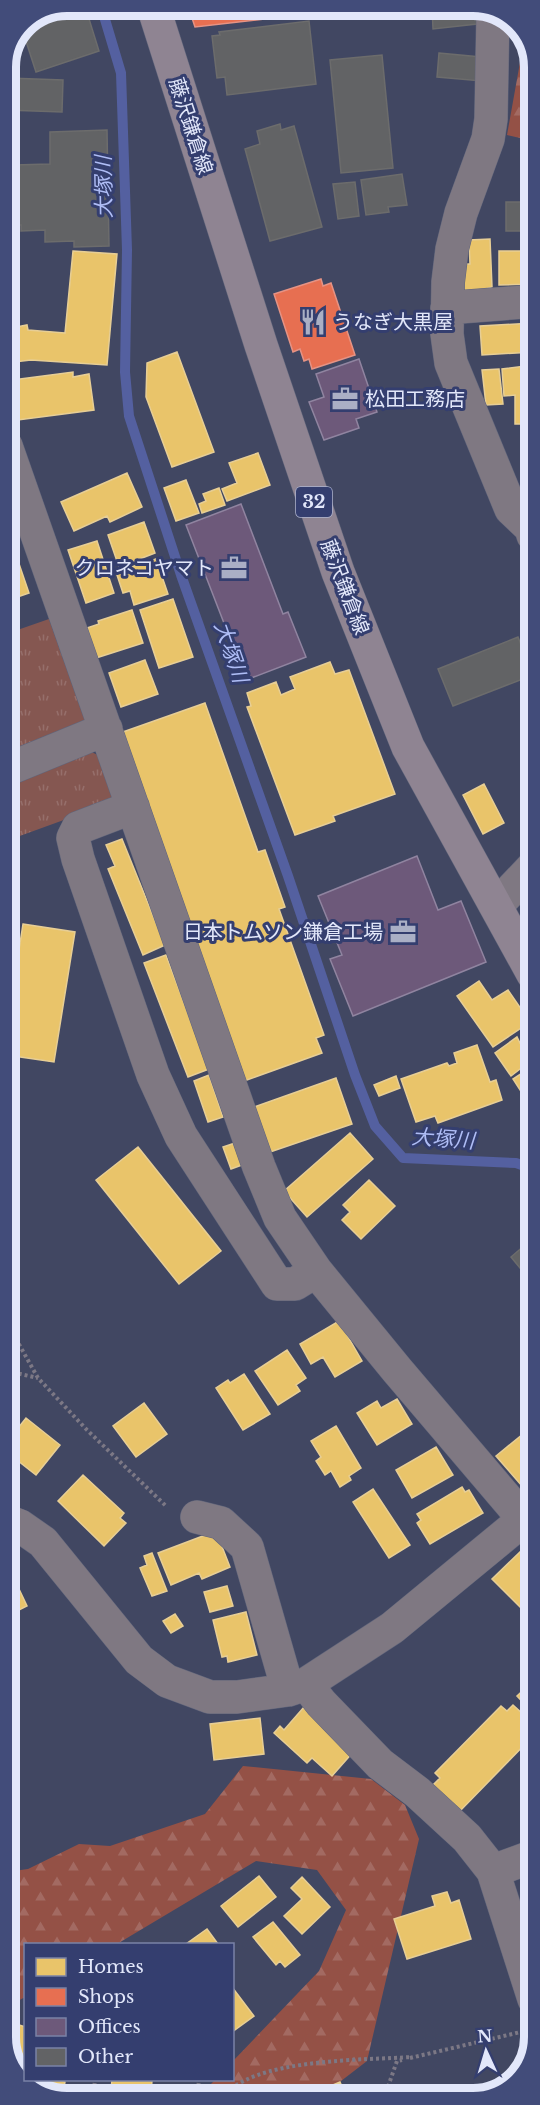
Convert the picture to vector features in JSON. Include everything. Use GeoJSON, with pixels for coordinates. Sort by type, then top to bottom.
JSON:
{"type":"FeatureCollection","features":[{"type":"Feature","properties":{"kind":"main road","name":"藤沢鎌倉線"},"geometry":{"type":"LineString","coordinates":[[156,16],[261,345],[338,572],[408,747],[524,957]]}},
{"type":"Feature","properties":{"kind":"street"},"geometry":{"type":"LineString","coordinates":[[493,20],[491,119],[488,139],[461,213],[452,249],[447,334],[451,363],[511,510],[524,522]]}},
{"type":"Feature","properties":{"kind":"street"},"geometry":{"type":"LineString","coordinates":[[447,308],[524,302]]}},
{"type":"Feature","properties":{"kind":"street"},"geometry":{"type":"LineString","coordinates":[[16,474],[259,1167],[280,1218],[316,1271],[524,1514]]}},
{"type":"Feature","properties":{"kind":"street"},"geometry":{"type":"LineString","coordinates":[[16,766],[106,729]]}},
{"type":"Feature","properties":{"kind":"street"},"geometry":{"type":"LineString","coordinates":[[133,807],[78,828],[73,838],[78,859],[153,1076],[181,1136],[277,1284],[294,1284],[316,1271]]}},
{"type":"Feature","properties":{"kind":"street"},"geometry":{"type":"LineString","coordinates":[[496,906],[524,876]]}},
{"type":"Feature","properties":{"kind":"street"},"geometry":{"type":"LineString","coordinates":[[197,1517],[221,1523],[247,1547],[297,1687],[321,1703],[380,1764],[417,1792],[467,1838],[493,1871],[524,1968]]}},
{"type":"Feature","properties":{"kind":"street"},"geometry":{"type":"LineString","coordinates":[[16,1524],[43,1542],[139,1660],[167,1681],[210,1697],[237,1697],[297,1687],[392,1628],[524,1526]]}},
{"type":"Feature","properties":{"kind":"street"},"geometry":{"type":"LineString","coordinates":[[493,1871],[524,1860]]}},
{"type":"Feature","properties":{"kind":"path"},"geometry":{"type":"LineString","coordinates":[[16,1339],[38,1378],[87,1430],[164,1504],[182,1518],[197,1517]]}},
{"type":"Feature","properties":{"kind":"path"},"geometry":{"type":"LineString","coordinates":[[16,1373],[38,1378]]}},
{"type":"Feature","properties":{"kind":"path"},"geometry":{"type":"LineString","coordinates":[[388,2088],[397,2061],[524,2031]]}},
{"type":"Feature","properties":{"kind":"path"},"geometry":{"type":"LineString","coordinates":[[232,2088],[246,2079],[301,2064],[412,2057]]}},
{"type":"Feature","properties":{"kind":"green space"},"geometry":{"type":"Polygon","coordinates":[[[522,53],[524,67],[524,139],[507,135],[522,53]]]}},
{"type":"Feature","properties":{"kind":"green space"},"geometry":{"type":"Polygon","coordinates":[[[49,619],[87,726],[16,755],[16,631],[49,619]]]}},
{"type":"Feature","properties":{"kind":"green space"},"geometry":{"type":"Polygon","coordinates":[[[87,750],[100,756],[116,801],[16,837],[16,780],[87,750]]]}},
{"type":"Feature","properties":{"kind":"green space"},"geometry":{"type":"Polygon","coordinates":[[[243,1766],[371,1779],[405,1805],[419,1839],[367,2061],[332,2088],[207,2088],[214,2081],[234,2081],[234,2060],[319,1971],[346,1910],[317,1870],[256,1861],[119,1943],[24,1943],[24,1998],[16,2002],[16,1871],[28,1869],[79,1844],[110,1846],[205,1814],[243,1766]]]}},
{"type":"Feature","properties":{"kind":"building: Homes"},"geometry":{"type":"Polygon","coordinates":[[[490,239],[492,287],[488,288],[488,292],[464,293],[463,264],[470,264],[469,240],[490,239]]]}},
{"type":"Feature","properties":{"kind":"building: Homes"},"geometry":{"type":"Polygon","coordinates":[[[73,251],[117,254],[107,365],[31,360],[16,362],[16,327],[27,325],[28,330],[65,333],[73,251]]]}},
{"type":"Feature","properties":{"kind":"building: Homes"},"geometry":{"type":"Polygon","coordinates":[[[499,251],[524,251],[524,284],[499,285],[499,251]]]}},
{"type":"Feature","properties":{"kind":"building: Homes"},"geometry":{"type":"Polygon","coordinates":[[[524,324],[524,353],[482,355],[480,326],[524,324]]]}},
{"type":"Feature","properties":{"kind":"building: Homes"},"geometry":{"type":"Polygon","coordinates":[[[177,352],[214,452],[172,467],[146,397],[147,363],[177,352]]]}},
{"type":"Feature","properties":{"kind":"building: Homes"},"geometry":{"type":"Polygon","coordinates":[[[524,366],[524,424],[515,424],[515,395],[504,396],[502,369],[524,366]]]}},
{"type":"Feature","properties":{"kind":"building: Homes"},"geometry":{"type":"Polygon","coordinates":[[[499,369],[503,404],[486,405],[482,370],[499,369]]]}},
{"type":"Feature","properties":{"kind":"building: Homes"},"geometry":{"type":"Polygon","coordinates":[[[73,372],[73,377],[89,374],[94,410],[18,420],[16,380],[73,372]]]}},
{"type":"Feature","properties":{"kind":"building: Homes"},"geometry":{"type":"Polygon","coordinates":[[[258,453],[270,485],[227,501],[222,489],[237,483],[229,463],[258,453]]]}},
{"type":"Feature","properties":{"kind":"building: Homes"},"geometry":{"type":"Polygon","coordinates":[[[127,473],[142,507],[110,522],[107,516],[74,531],[61,502],[127,473]]]}},
{"type":"Feature","properties":{"kind":"building: Homes"},"geometry":{"type":"Polygon","coordinates":[[[186,480],[199,513],[176,521],[164,488],[186,480]]]}},
{"type":"Feature","properties":{"kind":"building: Homes"},"geometry":{"type":"Polygon","coordinates":[[[219,488],[225,505],[202,513],[199,504],[206,501],[203,494],[219,488]]]}},
{"type":"Feature","properties":{"kind":"building: Homes"},"geometry":{"type":"Polygon","coordinates":[[[144,522],[155,553],[119,567],[108,535],[144,522]]]}},
{"type":"Feature","properties":{"kind":"building: Homes"},"geometry":{"type":"Polygon","coordinates":[[[97,541],[114,593],[86,603],[68,550],[97,541]]]}},
{"type":"Feature","properties":{"kind":"building: Homes"},"geometry":{"type":"Polygon","coordinates":[[[16,555],[29,593],[16,598],[16,555]]]}},
{"type":"Feature","properties":{"kind":"building: Homes"},"geometry":{"type":"Polygon","coordinates":[[[156,559],[168,594],[134,605],[130,591],[123,593],[116,572],[156,559]]]}},
{"type":"Feature","properties":{"kind":"building: Homes"},"geometry":{"type":"Polygon","coordinates":[[[173,599],[193,657],[159,668],[140,610],[173,599]]]}},
{"type":"Feature","properties":{"kind":"building: Homes"},"geometry":{"type":"Polygon","coordinates":[[[132,610],[143,643],[96,658],[87,628],[99,624],[98,621],[132,610]]]}},
{"type":"Feature","properties":{"kind":"building: Homes"},"geometry":{"type":"Polygon","coordinates":[[[145,660],[158,694],[121,707],[109,673],[145,660]]]}},
{"type":"Feature","properties":{"kind":"building: Homes"},"geometry":{"type":"Polygon","coordinates":[[[330,662],[335,674],[349,670],[395,794],[333,816],[335,821],[295,835],[247,707],[251,706],[247,693],[276,682],[281,695],[295,689],[290,677],[330,662]]]}},
{"type":"Feature","properties":{"kind":"building: Homes"},"geometry":{"type":"Polygon","coordinates":[[[205,703],[258,852],[265,850],[285,907],[279,909],[324,1035],[316,1038],[322,1053],[244,1081],[120,733],[205,703]]]}},
{"type":"Feature","properties":{"kind":"building: Homes"},"geometry":{"type":"Polygon","coordinates":[[[484,784],[504,823],[483,834],[463,795],[484,784]]]}},
{"type":"Feature","properties":{"kind":"building: Homes"},"geometry":{"type":"Polygon","coordinates":[[[122,839],[165,945],[143,955],[108,869],[115,866],[106,845],[122,839]]]}},
{"type":"Feature","properties":{"kind":"building: Homes"},"geometry":{"type":"Polygon","coordinates":[[[23,924],[75,932],[54,1062],[16,1056],[16,969],[23,924]]]}},
{"type":"Feature","properties":{"kind":"building: Homes"},"geometry":{"type":"Polygon","coordinates":[[[166,955],[209,1069],[188,1077],[144,963],[166,955]]]}},
{"type":"Feature","properties":{"kind":"building: Homes"},"geometry":{"type":"Polygon","coordinates":[[[479,981],[492,1000],[508,990],[524,1013],[524,1026],[493,1047],[457,996],[479,981]]]}},
{"type":"Feature","properties":{"kind":"building: Homes"},"geometry":{"type":"Polygon","coordinates":[[[517,1037],[520,1043],[524,1040],[524,1066],[511,1076],[495,1053],[517,1037]]]}},
{"type":"Feature","properties":{"kind":"building: Homes"},"geometry":{"type":"Polygon","coordinates":[[[477,1045],[490,1082],[496,1080],[502,1100],[438,1123],[435,1116],[416,1122],[401,1079],[447,1063],[449,1066],[457,1063],[454,1053],[477,1045]]]}},
{"type":"Feature","properties":{"kind":"building: Homes"},"geometry":{"type":"Polygon","coordinates":[[[524,1072],[524,1096],[513,1079],[524,1072]]]}},
{"type":"Feature","properties":{"kind":"building: Homes"},"geometry":{"type":"Polygon","coordinates":[[[209,1075],[223,1117],[208,1122],[194,1081],[209,1075]]]}},
{"type":"Feature","properties":{"kind":"building: Homes"},"geometry":{"type":"Polygon","coordinates":[[[396,1076],[400,1088],[379,1096],[374,1085],[396,1076]]]}},
{"type":"Feature","properties":{"kind":"building: Homes"},"geometry":{"type":"Polygon","coordinates":[[[336,1078],[352,1124],[270,1152],[254,1107],[336,1078]]]}},
{"type":"Feature","properties":{"kind":"building: Homes"},"geometry":{"type":"Polygon","coordinates":[[[350,1133],[373,1159],[307,1217],[284,1191],[350,1133]]]}},
{"type":"Feature","properties":{"kind":"building: Homes"},"geometry":{"type":"Polygon","coordinates":[[[235,1143],[242,1165],[231,1169],[223,1147],[235,1143]]]}},
{"type":"Feature","properties":{"kind":"building: Homes"},"geometry":{"type":"Polygon","coordinates":[[[138,1147],[221,1251],[179,1284],[96,1180],[138,1147]]]}},
{"type":"Feature","properties":{"kind":"building: Homes"},"geometry":{"type":"Polygon","coordinates":[[[369,1180],[395,1206],[361,1239],[342,1220],[350,1212],[343,1205],[369,1180]]]}},
{"type":"Feature","properties":{"kind":"building: Homes"},"geometry":{"type":"Polygon","coordinates":[[[339,1321],[362,1361],[335,1377],[323,1357],[311,1364],[300,1344],[339,1321]]]}},
{"type":"Feature","properties":{"kind":"building: Homes"},"geometry":{"type":"Polygon","coordinates":[[[287,1350],[306,1378],[296,1385],[300,1391],[278,1405],[255,1371],[287,1350]]]}},
{"type":"Feature","properties":{"kind":"building: Homes"},"geometry":{"type":"Polygon","coordinates":[[[244,1374],[270,1414],[243,1430],[216,1388],[244,1374]]]}},
{"type":"Feature","properties":{"kind":"building: Homes"},"geometry":{"type":"Polygon","coordinates":[[[397,1399],[412,1424],[377,1445],[357,1413],[377,1401],[381,1408],[397,1399]]]}},
{"type":"Feature","properties":{"kind":"building: Homes"},"geometry":{"type":"Polygon","coordinates":[[[144,1403],[167,1434],[136,1457],[113,1426],[144,1403]]]}},
{"type":"Feature","properties":{"kind":"building: Homes"},"geometry":{"type":"Polygon","coordinates":[[[26,1418],[60,1445],[36,1475],[16,1459],[16,1431],[26,1418]]]}},
{"type":"Feature","properties":{"kind":"building: Homes"},"geometry":{"type":"Polygon","coordinates":[[[336,1426],[361,1468],[349,1476],[351,1480],[340,1487],[331,1471],[325,1475],[316,1461],[321,1457],[311,1441],[336,1426]]]}},
{"type":"Feature","properties":{"kind":"building: Homes"},"geometry":{"type":"Polygon","coordinates":[[[524,1433],[524,1484],[522,1486],[496,1456],[524,1433]]]}},
{"type":"Feature","properties":{"kind":"building: Homes"},"geometry":{"type":"Polygon","coordinates":[[[436,1447],[453,1475],[412,1498],[396,1470],[436,1447]]]}},
{"type":"Feature","properties":{"kind":"building: Homes"},"geometry":{"type":"Polygon","coordinates":[[[83,1475],[124,1513],[120,1518],[126,1523],[104,1546],[58,1501],[83,1475]]]}},
{"type":"Feature","properties":{"kind":"building: Homes"},"geometry":{"type":"Polygon","coordinates":[[[462,1487],[465,1492],[469,1490],[483,1513],[430,1544],[417,1523],[421,1520],[417,1514],[462,1487]]]}},
{"type":"Feature","properties":{"kind":"building: Homes"},"geometry":{"type":"Polygon","coordinates":[[[373,1489],[410,1545],[389,1558],[353,1502],[373,1489]]]}},
{"type":"Feature","properties":{"kind":"building: Homes"},"geometry":{"type":"Polygon","coordinates":[[[216,1531],[230,1567],[202,1579],[199,1573],[171,1585],[158,1553],[216,1531]]]}},
{"type":"Feature","properties":{"kind":"building: Homes"},"geometry":{"type":"Polygon","coordinates":[[[522,1550],[524,1552],[524,1611],[492,1579],[522,1550]]]}},
{"type":"Feature","properties":{"kind":"building: Homes"},"geometry":{"type":"Polygon","coordinates":[[[152,1553],[167,1591],[152,1596],[140,1568],[147,1565],[144,1556],[152,1553]]]}},
{"type":"Feature","properties":{"kind":"building: Homes"},"geometry":{"type":"Polygon","coordinates":[[[227,1586],[233,1606],[210,1612],[204,1592],[227,1586]]]}},
{"type":"Feature","properties":{"kind":"building: Homes"},"geometry":{"type":"Polygon","coordinates":[[[19,1589],[27,1606],[16,1612],[16,1590],[19,1589]]]}},
{"type":"Feature","properties":{"kind":"building: Homes"},"geometry":{"type":"Polygon","coordinates":[[[246,1612],[257,1655],[228,1662],[227,1656],[222,1657],[213,1620],[246,1612]]]}},
{"type":"Feature","properties":{"kind":"building: Homes"},"geometry":{"type":"Polygon","coordinates":[[[175,1614],[183,1626],[171,1633],[163,1621],[175,1614]]]}},
{"type":"Feature","properties":{"kind":"building: Homes"},"geometry":{"type":"Polygon","coordinates":[[[524,1689],[524,1703],[517,1696],[524,1689]]]}},
{"type":"Feature","properties":{"kind":"building: Homes"},"geometry":{"type":"Polygon","coordinates":[[[513,1705],[524,1715],[524,1745],[459,1812],[432,1786],[440,1778],[435,1773],[501,1706],[507,1711],[513,1705]]]}},
{"type":"Feature","properties":{"kind":"building: Homes"},"geometry":{"type":"Polygon","coordinates":[[[304,1707],[354,1751],[332,1776],[312,1758],[307,1763],[274,1733],[280,1726],[284,1730],[304,1707]]]}},
{"type":"Feature","properties":{"kind":"building: Homes"},"geometry":{"type":"Polygon","coordinates":[[[260,1718],[264,1754],[214,1760],[210,1724],[260,1718]]]}},
{"type":"Feature","properties":{"kind":"building: Homes"},"geometry":{"type":"Polygon","coordinates":[[[259,1876],[276,1897],[238,1927],[221,1906],[259,1876]]]}},
{"type":"Feature","properties":{"kind":"building: Homes"},"geometry":{"type":"Polygon","coordinates":[[[302,1877],[330,1907],[302,1934],[284,1916],[302,1899],[291,1888],[302,1877]]]}},
{"type":"Feature","properties":{"kind":"building: Homes"},"geometry":{"type":"Polygon","coordinates":[[[447,1892],[451,1903],[459,1900],[471,1939],[407,1959],[394,1919],[435,1906],[432,1896],[447,1892]]]}},
{"type":"Feature","properties":{"kind":"building: Homes"},"geometry":{"type":"Polygon","coordinates":[[[273,1922],[300,1955],[285,1967],[280,1961],[276,1965],[253,1937],[273,1922]]]}},
{"type":"Feature","properties":{"kind":"building: Homes"},"geometry":{"type":"Polygon","coordinates":[[[207,1929],[217,1943],[187,1943],[207,1929]]]}},
{"type":"Feature","properties":{"kind":"building: Homes"},"geometry":{"type":"Polygon","coordinates":[[[234,1990],[254,2016],[234,2031],[234,1990]]]}},
{"type":"Feature","properties":{"kind":"building: Homes"},"geometry":{"type":"Polygon","coordinates":[[[19,2025],[24,2026],[24,2064],[17,2048],[16,2037],[19,2025]]]}},
{"type":"Feature","properties":{"kind":"building: Homes"},"geometry":{"type":"Polygon","coordinates":[[[41,2081],[62,2081],[65,2082],[64,2088],[54,2087],[41,2081]]]}},
{"type":"Feature","properties":{"kind":"building: Homes"},"geometry":{"type":"Polygon","coordinates":[[[112,2081],[152,2081],[152,2088],[111,2088],[112,2081]]]}},
{"type":"Feature","properties":{"kind":"building: Homes"},"geometry":{"type":"Polygon","coordinates":[[[340,2082],[343,2088],[326,2088],[340,2082]]]}},
{"type":"Feature","properties":{"kind":"building: Shops"},"geometry":{"type":"Polygon","coordinates":[[[191,16],[287,17],[195,27],[191,16]]]}},
{"type":"Feature","properties":{"kind":"building: Shops","name":"うなぎ大黒屋"},"geometry":{"type":"Polygon","coordinates":[[[321,279],[323,286],[331,283],[355,355],[312,369],[309,359],[304,361],[300,349],[293,352],[274,294],[321,279]]]}},
{"type":"Feature","properties":{"kind":"building: Offices","name":"松田工務店"},"geometry":{"type":"Polygon","coordinates":[[[359,359],[377,412],[356,419],[359,428],[324,440],[309,402],[324,397],[316,374],[359,359]]]}},
{"type":"Feature","properties":{"kind":"building: Offices","name":"クロネコヤマト"},"geometry":{"type":"Polygon","coordinates":[[[241,504],[283,614],[288,612],[306,657],[246,680],[186,525],[241,504]]]}},
{"type":"Feature","properties":{"kind":"building: Offices","name":"日本トムソン鎌倉工場"},"geometry":{"type":"Polygon","coordinates":[[[417,856],[438,910],[461,901],[486,962],[353,1016],[330,959],[342,955],[318,896],[417,856]]]}},
{"type":"Feature","properties":{"kind":"building: Other"},"geometry":{"type":"Polygon","coordinates":[[[88,16],[99,51],[36,72],[25,39],[31,31],[57,17],[88,16]]]}},
{"type":"Feature","properties":{"kind":"building: Other"},"geometry":{"type":"Polygon","coordinates":[[[432,17],[477,17],[477,24],[433,29],[432,17]]]}},
{"type":"Feature","properties":{"kind":"building: Other"},"geometry":{"type":"Polygon","coordinates":[[[309,21],[316,84],[227,95],[225,77],[217,78],[212,36],[220,35],[219,32],[309,21]]]}},
{"type":"Feature","properties":{"kind":"building: Other"},"geometry":{"type":"Polygon","coordinates":[[[439,53],[481,57],[482,81],[437,77],[439,53]]]}},
{"type":"Feature","properties":{"kind":"building: Other"},"geometry":{"type":"Polygon","coordinates":[[[382,55],[393,168],[341,173],[330,60],[382,55]]]}},
{"type":"Feature","properties":{"kind":"building: Other"},"geometry":{"type":"Polygon","coordinates":[[[16,78],[63,80],[62,112],[16,110],[16,78]]]}},
{"type":"Feature","properties":{"kind":"building: Other"},"geometry":{"type":"Polygon","coordinates":[[[280,124],[281,130],[294,126],[322,227],[270,241],[245,149],[260,144],[257,131],[280,124]]]}},
{"type":"Feature","properties":{"kind":"building: Other"},"geometry":{"type":"Polygon","coordinates":[[[107,130],[109,246],[74,247],[74,241],[45,242],[45,230],[21,231],[21,225],[16,225],[16,165],[50,164],[50,132],[107,130]]]}},
{"type":"Feature","properties":{"kind":"building: Other"},"geometry":{"type":"Polygon","coordinates":[[[402,174],[407,205],[388,207],[389,212],[366,215],[361,180],[402,174]]]}},
{"type":"Feature","properties":{"kind":"building: Other"},"geometry":{"type":"Polygon","coordinates":[[[355,182],[359,216],[338,219],[333,184],[355,182]]]}},
{"type":"Feature","properties":{"kind":"building: Other"},"geometry":{"type":"Polygon","coordinates":[[[522,189],[524,189],[524,231],[506,231],[506,202],[522,202],[522,189]]]}},
{"type":"Feature","properties":{"kind":"building: Other"},"geometry":{"type":"Polygon","coordinates":[[[518,637],[524,652],[524,678],[453,706],[438,669],[518,637]]]}},
{"type":"Feature","properties":{"kind":"building: Other"},"geometry":{"type":"Polygon","coordinates":[[[524,1246],[524,1273],[511,1257],[524,1246]]]}},
{"type":"Feature","properties":{"kind":"waterway","name":"大塚川"},"geometry":{"type":"LineString","coordinates":[[104,16],[121,73],[127,250],[125,372],[129,416],[181,575],[288,876],[355,1075],[375,1126],[403,1158],[516,1163],[524,1166]]}},
{"type":"Feature","properties":{"kind":"place","name":"うなぎ大黒屋"},"geometry":{"type":"Point","coordinates":[313,322]}},
{"type":"Feature","properties":{"kind":"place","name":"松田工務店"},"geometry":{"type":"Point","coordinates":[345,399]}},
{"type":"Feature","properties":{"kind":"place","name":"クロネコヤマト"},"geometry":{"type":"Point","coordinates":[234,568]}},
{"type":"Feature","properties":{"kind":"place","name":"日本トムソン鎌倉工場"},"geometry":{"type":"Point","coordinates":[403,932]}}]}
